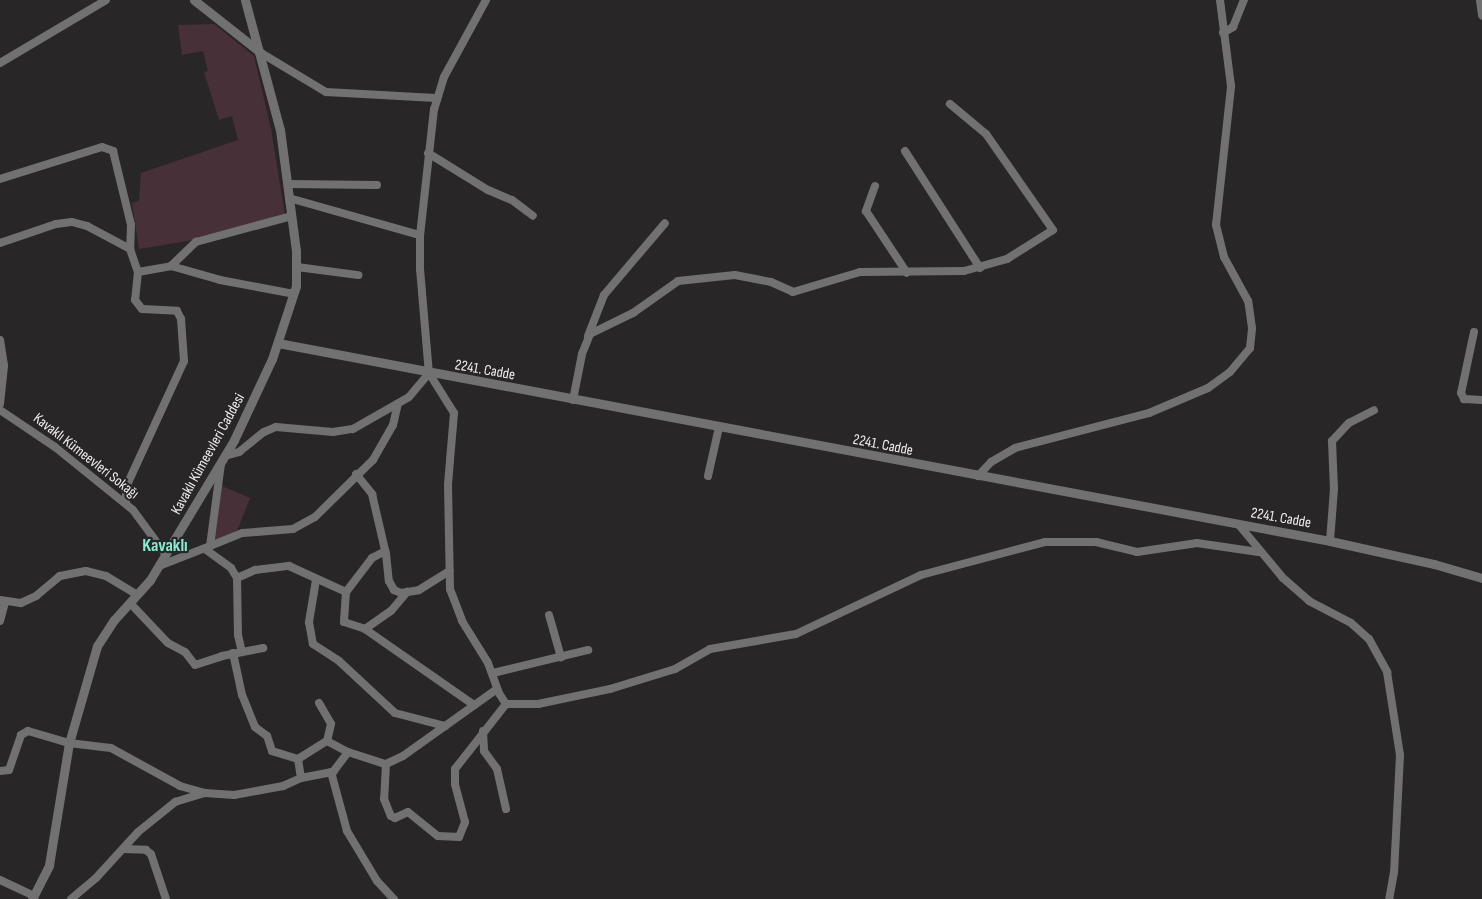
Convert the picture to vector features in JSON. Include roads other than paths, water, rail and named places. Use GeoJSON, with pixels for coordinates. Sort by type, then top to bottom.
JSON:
{"type":"FeatureCollection","features":[{"type":"Feature","properties":{"kind":"street"},"geometry":{"type":"LineString","coordinates":[[0,63],[106,0]]}},
{"type":"Feature","properties":{"kind":"street"},"geometry":{"type":"LineString","coordinates":[[194,0],[261,53],[326,92],[436,98]]}},
{"type":"Feature","properties":{"kind":"street","name":"Kavaklı Kümeevleri Caddesi"},"geometry":{"type":"LineString","coordinates":[[33,898],[51,857],[69,743],[97,646],[114,620],[138,595],[159,566],[223,460],[278,343],[294,294],[298,267],[288,184],[275,105],[245,0]]}},
{"type":"Feature","properties":{"kind":"street"},"geometry":{"type":"LineString","coordinates":[[486,0],[436,98],[428,153],[420,235],[420,269],[429,373],[454,413],[448,485],[448,571],[450,589],[462,621],[493,673],[497,689],[506,704]]}},
{"type":"Feature","properties":{"kind":"street"},"geometry":{"type":"LineString","coordinates":[[978,476],[990,462],[1015,448],[1144,415],[1208,388],[1230,372],[1250,348],[1252,328],[1248,301],[1224,257],[1216,226],[1230,86],[1220,0]]}},
{"type":"Feature","properties":{"kind":"street"},"geometry":{"type":"LineString","coordinates":[[1223,33],[1233,27],[1244,0]]}},
{"type":"Feature","properties":{"kind":"street"},"geometry":{"type":"LineString","coordinates":[[1480,0],[1482,15]]}},
{"type":"Feature","properties":{"kind":"street"},"geometry":{"type":"LineString","coordinates":[[587,338],[597,329],[640,309],[678,281],[735,276],[771,282],[793,292],[860,272],[906,273],[980,268],[1007,258],[1053,230],[986,134],[950,104]]}},
{"type":"Feature","properties":{"kind":"street"},"geometry":{"type":"LineString","coordinates":[[0,179],[108,147],[113,151],[117,163],[131,225],[130,248],[138,272],[137,306],[142,309],[178,311],[184,330],[184,361],[126,487],[126,503]]}},
{"type":"Feature","properties":{"kind":"street"},"geometry":{"type":"LineString","coordinates":[[905,151],[980,268]]}},
{"type":"Feature","properties":{"kind":"street"},"geometry":{"type":"LineString","coordinates":[[428,153],[488,190],[512,200],[533,216]]}},
{"type":"Feature","properties":{"kind":"street"},"geometry":{"type":"LineString","coordinates":[[288,184],[377,185]]}},
{"type":"Feature","properties":{"kind":"street"},"geometry":{"type":"LineString","coordinates":[[876,186],[866,211],[906,273]]}},
{"type":"Feature","properties":{"kind":"street"},"geometry":{"type":"LineString","coordinates":[[289,198],[420,235]]}},
{"type":"Feature","properties":{"kind":"street"},"geometry":{"type":"LineString","coordinates":[[171,266],[196,242],[292,216]]}},
{"type":"Feature","properties":{"kind":"street"},"geometry":{"type":"LineString","coordinates":[[0,243],[56,224],[72,222],[87,226],[130,248]]}},
{"type":"Feature","properties":{"kind":"street"},"geometry":{"type":"LineString","coordinates":[[573,400],[587,338],[604,295],[665,223]]}},
{"type":"Feature","properties":{"kind":"street"},"geometry":{"type":"LineString","coordinates":[[138,272],[171,266],[220,280],[294,294]]}},
{"type":"Feature","properties":{"kind":"street"},"geometry":{"type":"LineString","coordinates":[[298,267],[358,274]]}},
{"type":"Feature","properties":{"kind":"street"},"geometry":{"type":"LineString","coordinates":[[1474,332],[1461,393],[1464,399],[1482,400]]}},
{"type":"Feature","properties":{"kind":"street"},"geometry":{"type":"LineString","coordinates":[[0,340],[4,366],[0,404]]}},
{"type":"Feature","properties":{"kind":"street","name":"2241. Cadde"},"geometry":{"type":"LineString","coordinates":[[278,343],[429,373],[1330,541],[1428,562],[1482,578]]}},
{"type":"Feature","properties":{"kind":"street"},"geometry":{"type":"LineString","coordinates":[[208,548],[223,460],[244,450],[264,432],[276,427],[342,432],[361,425],[408,397],[429,373]]}},
{"type":"Feature","properties":{"kind":"street"},"geometry":{"type":"LineString","coordinates":[[159,566],[243,533],[300,526],[315,517],[356,474],[373,460],[383,445],[398,404]]}},
{"type":"Feature","properties":{"kind":"street","name":"Kavaklı Kümeevleri Sokağı"},"geometry":{"type":"LineString","coordinates":[[0,410],[55,447],[126,503],[142,519],[166,555]]}},
{"type":"Feature","properties":{"kind":"street"},"geometry":{"type":"LineString","coordinates":[[1330,541],[1334,481],[1332,441],[1349,423],[1374,410]]}},
{"type":"Feature","properties":{"kind":"street"},"geometry":{"type":"LineString","coordinates":[[708,476],[719,426]]}},
{"type":"Feature","properties":{"kind":"street"},"geometry":{"type":"LineString","coordinates":[[356,474],[372,494],[385,551],[390,586],[394,590],[407,592],[419,590],[448,571]]}},
{"type":"Feature","properties":{"kind":"street"},"geometry":{"type":"LineString","coordinates":[[1239,525],[1258,552],[1309,600],[1352,623],[1369,639],[1387,672],[1400,755],[1394,872],[1389,899]]}},
{"type":"Feature","properties":{"kind":"street"},"geometry":{"type":"LineString","coordinates":[[386,764],[384,798],[391,816],[395,818],[408,812],[438,836],[459,837],[465,822],[454,784],[455,769],[506,704],[538,704],[610,689],[675,669],[710,650],[760,643],[796,634],[921,575],[1045,542],[1096,542],[1137,552],[1197,543],[1258,552]]}},
{"type":"Feature","properties":{"kind":"street"},"geometry":{"type":"LineString","coordinates":[[208,548],[231,568],[236,578],[237,652],[242,695],[255,727],[267,736],[272,750],[298,760]]}},
{"type":"Feature","properties":{"kind":"street"},"geometry":{"type":"LineString","coordinates":[[385,551],[372,558],[346,592],[343,620],[364,628],[474,705]]}},
{"type":"Feature","properties":{"kind":"street"},"geometry":{"type":"LineString","coordinates":[[236,578],[255,570],[289,566],[300,569],[316,580],[346,592]]}},
{"type":"Feature","properties":{"kind":"street"},"geometry":{"type":"LineString","coordinates":[[0,621],[3,601],[26,601],[60,576],[86,571],[106,576],[138,595]]}},
{"type":"Feature","properties":{"kind":"street"},"geometry":{"type":"LineString","coordinates":[[316,580],[309,622],[313,644],[339,661],[395,713],[446,726]]}},
{"type":"Feature","properties":{"kind":"street"},"geometry":{"type":"LineString","coordinates":[[364,628],[391,610],[407,592]]}},
{"type":"Feature","properties":{"kind":"street"},"geometry":{"type":"LineString","coordinates":[[130,603],[168,643],[185,652],[195,666],[237,652],[263,648]]}},
{"type":"Feature","properties":{"kind":"street"},"geometry":{"type":"LineString","coordinates":[[549,615],[560,657]]}},
{"type":"Feature","properties":{"kind":"street"},"geometry":{"type":"LineString","coordinates":[[493,673],[588,650]]}},
{"type":"Feature","properties":{"kind":"street"},"geometry":{"type":"LineString","coordinates":[[327,742],[348,752],[386,764],[403,756],[497,689]]}},
{"type":"Feature","properties":{"kind":"street"},"geometry":{"type":"LineString","coordinates":[[298,760],[327,742],[332,724],[319,702]]}},
{"type":"Feature","properties":{"kind":"street"},"geometry":{"type":"LineString","coordinates":[[0,771],[9,770],[20,735],[26,731],[69,743],[111,748],[180,786],[205,793],[234,795],[283,786],[301,778],[331,772],[348,752]]}},
{"type":"Feature","properties":{"kind":"street"},"geometry":{"type":"LineString","coordinates":[[483,731],[484,751],[497,769],[506,809]]}},
{"type":"Feature","properties":{"kind":"street"},"geometry":{"type":"LineString","coordinates":[[298,760],[301,778]]}},
{"type":"Feature","properties":{"kind":"street"},"geometry":{"type":"LineString","coordinates":[[331,772],[347,831],[377,880],[394,899]]}},
{"type":"Feature","properties":{"kind":"street"},"geometry":{"type":"LineString","coordinates":[[71,899],[175,802],[205,793]]}},
{"type":"Feature","properties":{"kind":"street"},"geometry":{"type":"LineString","coordinates":[[123,849],[146,850],[151,854],[166,899]]}},
{"type":"Feature","properties":{"kind":"street"},"geometry":{"type":"LineString","coordinates":[[0,880],[33,898]]}},
{"type":"Feature","properties":{"kind":"district","name":"Kavaklı"},"geometry":{"type":"Point","coordinates":[165,546]}}]}
